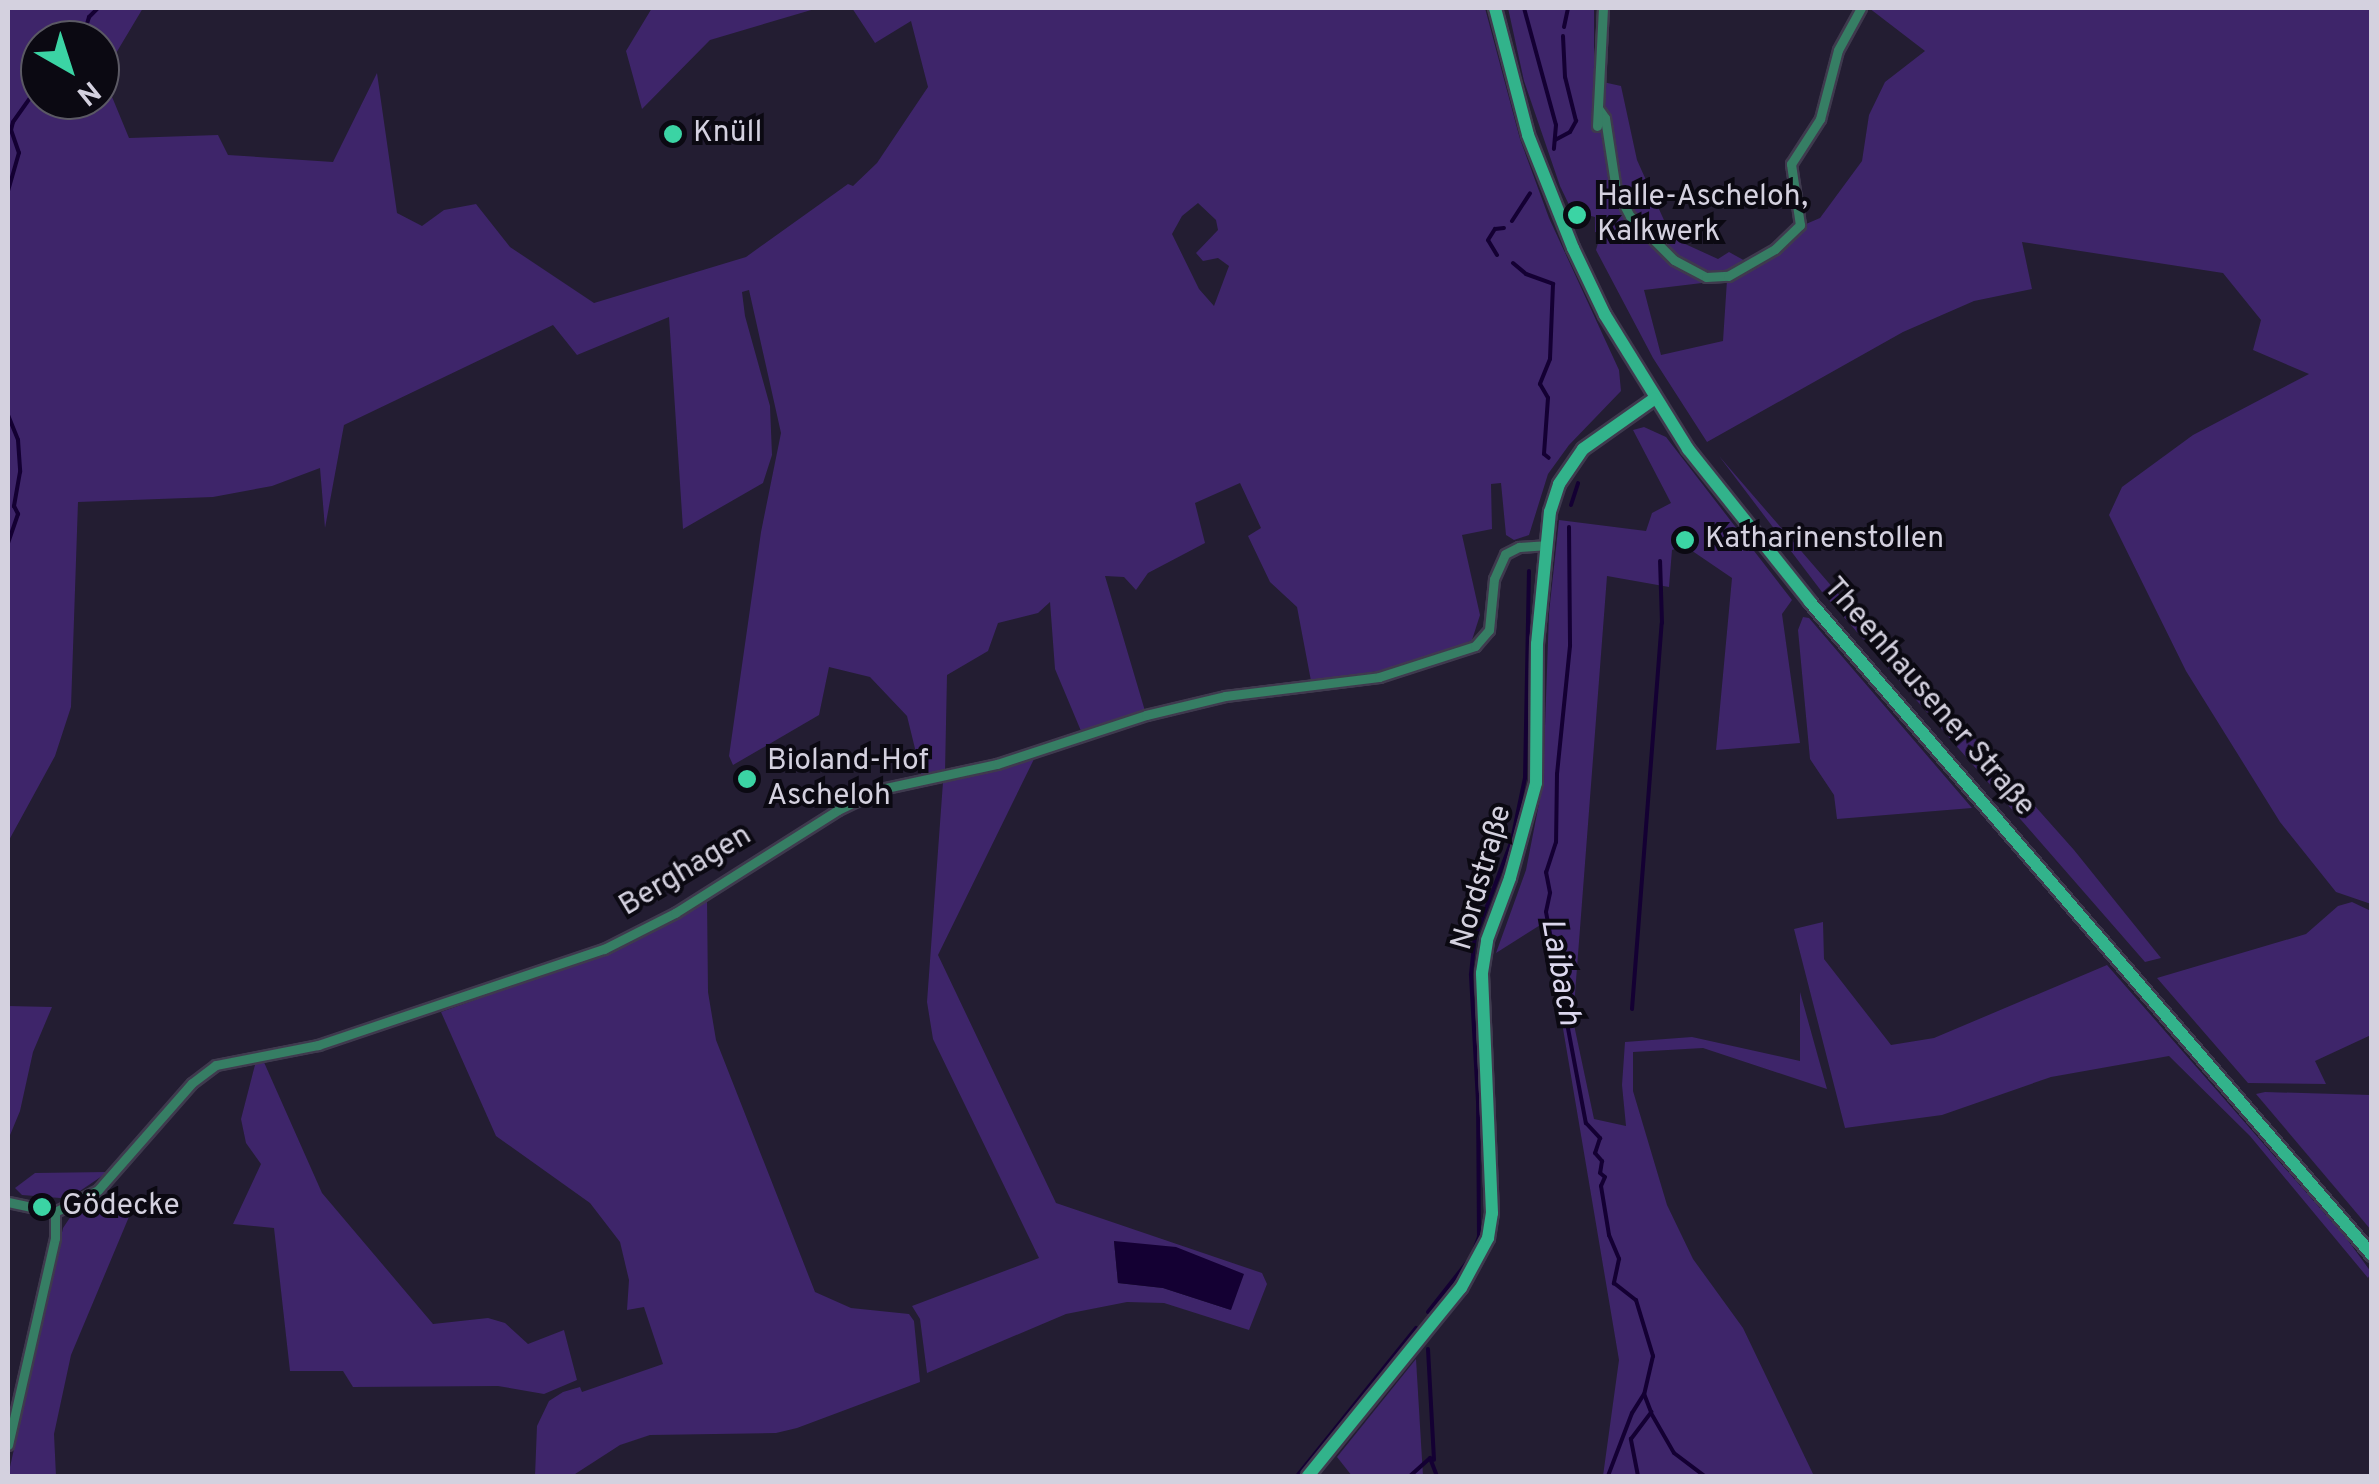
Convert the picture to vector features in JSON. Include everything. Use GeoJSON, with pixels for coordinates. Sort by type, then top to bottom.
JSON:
{"type":"FeatureCollection","features":[{"type":"Feature","properties":{"kind":"main road","name":"Theenhausener Straße"},"geometry":{"type":"LineString","coordinates":[[1495,8],[1528,135],[1573,248],[1605,315],[1654,399],[1810,602],[2372,1255]]}},
{"type":"Feature","properties":{"kind":"main road","name":"Nordstraße"},"geometry":{"type":"LineString","coordinates":[[1308,1476],[1461,1288],[1488,1238],[1492,1212],[1482,973],[1486,940],[1510,878],[1536,784],[1538,644],[1545,545],[1554,498],[1571,464],[1612,426],[1654,399]]}},
{"type":"Feature","properties":{"kind":"street"},"geometry":{"type":"LineString","coordinates":[[1597,126],[1603,8]]}},
{"type":"Feature","properties":{"kind":"street"},"geometry":{"type":"LineString","coordinates":[[1598,108],[1605,118],[1616,190],[1630,216],[1674,260],[1706,277],[1728,276],[1775,248],[1800,226],[1791,164],[1820,118],[1838,50],[1861,8]]}},
{"type":"Feature","properties":{"kind":"street","name":"Berghagen"},"geometry":{"type":"LineString","coordinates":[[55,1212],[98,1190],[116,1175],[192,1083],[216,1065],[318,1044],[604,949],[676,913],[838,810],[881,789],[997,764],[1146,714],[1225,696],[1380,677],[1452,656],[1475,646],[1489,630],[1494,579],[1505,554],[1519,547],[1545,545]]}},
{"type":"Feature","properties":{"kind":"street"},"geometry":{"type":"LineString","coordinates":[[8,1202],[55,1212],[55,1238],[8,1445]]}},
{"type":"Feature","properties":{"kind":"shaded area"},"geometry":{"type":"Polygon","coordinates":[[[8,8],[143,8],[120,47],[120,20],[20,20],[20,120],[120,120],[120,116],[129,138],[218,135],[228,155],[333,162],[377,73],[397,213],[422,226],[444,210],[476,204],[510,247],[594,303],[746,257],[848,184],[853,186],[877,163],[928,87],[911,21],[875,43],[852,8],[1485,8],[1520,139],[1549,218],[1619,370],[1621,391],[1569,445],[1548,474],[1529,535],[1514,540],[1506,535],[1501,483],[1491,484],[1492,529],[1462,535],[1480,615],[1472,640],[1454,650],[1379,671],[1311,681],[1297,607],[1270,582],[1248,536],[1261,528],[1240,483],[1195,503],[1205,543],[1148,573],[1136,590],[1124,577],[1105,576],[1145,711],[1081,731],[1055,669],[1050,602],[1038,613],[998,623],[988,651],[947,675],[945,773],[922,777],[907,716],[870,677],[829,667],[819,715],[733,765],[729,756],[761,532],[781,433],[749,290],[742,292],[745,316],[770,406],[772,455],[763,483],[683,529],[669,317],[577,355],[553,325],[344,425],[325,528],[320,468],[272,486],[213,497],[78,502],[71,707],[55,756],[8,842],[8,8]],[[1198,203],[1182,216],[1172,234],[1199,289],[1214,306],[1229,266],[1218,258],[1203,261],[1196,253],[1218,230],[1216,220],[1198,203]]]}},
{"type":"Feature","properties":{"kind":"shaded area"},"geometry":{"type":"Polygon","coordinates":[[[652,8],[818,8],[710,40],[642,109],[626,51],[652,8]]]}},
{"type":"Feature","properties":{"kind":"shaded area"},"geometry":{"type":"Polygon","coordinates":[[[1508,8],[1594,8],[1594,80],[1621,86],[1637,160],[1672,238],[1718,259],[1729,252],[1747,262],[1776,251],[1806,224],[1820,218],[1862,161],[1869,115],[1885,82],[1925,51],[1869,8],[2371,8],[2371,904],[2336,892],[2280,822],[2186,671],[2109,515],[2122,487],[2193,435],[2309,374],[2253,350],[2261,320],[2223,273],[2022,242],[2032,289],[1974,301],[1903,332],[1707,442],[1653,358],[1596,250],[1601,233],[1595,232],[1595,217],[1572,211],[1524,81],[1508,8]],[[1727,280],[1644,290],[1661,355],[1723,341],[1727,280]]]}},
{"type":"Feature","properties":{"kind":"shaded area"},"geometry":{"type":"Polygon","coordinates":[[[1644,427],[1666,437],[1792,600],[1782,614],[1800,743],[1716,750],[1732,578],[1685,546],[1672,550],[1669,587],[1607,576],[1573,1020],[1594,1119],[1626,1126],[1622,1085],[1625,1042],[1692,1037],[1800,1061],[1800,992],[1827,1089],[1703,1048],[1633,1052],[1633,1091],[1667,1205],[1693,1259],[1743,1328],[1814,1476],[1603,1476],[1619,1360],[1545,922],[1496,953],[1526,870],[1543,783],[1549,613],[1559,520],[1646,531],[1652,513],[1671,503],[1633,430],[1644,427]]]}},
{"type":"Feature","properties":{"kind":"shaded area"},"geometry":{"type":"Polygon","coordinates":[[[1719,456],[1879,641],[1953,714],[2074,850],[2161,958],[2145,962],[1822,592],[1719,456]]]}},
{"type":"Feature","properties":{"kind":"shaded area"},"geometry":{"type":"Polygon","coordinates":[[[1803,617],[1809,618],[1972,808],[1837,819],[1834,795],[1810,759],[1798,630],[1803,617]]]}},
{"type":"Feature","properties":{"kind":"shaded area"},"geometry":{"type":"Polygon","coordinates":[[[1035,757],[938,955],[1056,1203],[1262,1273],[1267,1284],[1249,1330],[1164,1303],[1127,1302],[1066,1314],[927,1373],[920,1319],[912,1306],[1039,1258],[933,1039],[927,1002],[943,782],[1035,757]],[[1114,1241],[1118,1283],[1163,1288],[1231,1310],[1114,1241]]]}},
{"type":"Feature","properties":{"kind":"shaded area"},"geometry":{"type":"Polygon","coordinates":[[[707,898],[708,992],[716,1040],[815,1292],[851,1308],[909,1314],[914,1321],[920,1382],[797,1428],[776,1433],[650,1435],[620,1445],[572,1476],[535,1476],[537,1426],[549,1401],[563,1392],[580,1387],[582,1392],[663,1364],[644,1307],[627,1310],[629,1280],[620,1242],[590,1203],[496,1136],[441,1012],[605,953],[707,898]]]}},
{"type":"Feature","properties":{"kind":"shaded area"},"geometry":{"type":"Polygon","coordinates":[[[2352,902],[2371,911],[2371,1035],[2315,1061],[2326,1084],[2248,1083],[2157,978],[2306,934],[2338,906],[2352,902]]]}},
{"type":"Feature","properties":{"kind":"shaded area"},"geometry":{"type":"Polygon","coordinates":[[[1823,922],[1824,959],[1891,1045],[1934,1038],[2107,965],[2347,1239],[2371,1272],[2368,1278],[2250,1136],[2169,1056],[2051,1077],[1942,1115],[1845,1128],[1794,929],[1823,922]]]}},
{"type":"Feature","properties":{"kind":"shaded area"},"geometry":{"type":"Polygon","coordinates":[[[8,1006],[52,1007],[33,1052],[20,1111],[8,1140],[8,1006]]]}},
{"type":"Feature","properties":{"kind":"shaded area"},"geometry":{"type":"Polygon","coordinates":[[[263,1060],[322,1193],[433,1324],[488,1318],[505,1323],[528,1344],[564,1330],[577,1380],[544,1394],[498,1386],[353,1387],[343,1371],[290,1371],[274,1228],[233,1224],[261,1164],[246,1143],[241,1119],[256,1061],[263,1060]]]}},
{"type":"Feature","properties":{"kind":"shaded area"},"geometry":{"type":"Polygon","coordinates":[[[2256,1094],[2371,1095],[2371,1230],[2256,1094]]]}},
{"type":"Feature","properties":{"kind":"shaded area"},"geometry":{"type":"Polygon","coordinates":[[[108,1172],[74,1195],[60,1198],[22,1195],[15,1188],[35,1173],[108,1172]]]}},
{"type":"Feature","properties":{"kind":"shaded area"},"geometry":{"type":"Polygon","coordinates":[[[100,1198],[131,1212],[71,1355],[54,1434],[56,1476],[8,1476],[63,1228],[75,1210],[100,1198]]]}},
{"type":"Feature","properties":{"kind":"shaded area"},"geometry":{"type":"Polygon","coordinates":[[[1114,1241],[1176,1247],[1244,1274],[1231,1310],[1163,1288],[1118,1283],[1114,1241]]]}},
{"type":"Feature","properties":{"kind":"shaded area"},"geometry":{"type":"Polygon","coordinates":[[[1416,1359],[1423,1476],[1352,1476],[1337,1457],[1416,1359]]]}},
{"type":"Feature","properties":{"kind":"waterway"},"geometry":{"type":"LineString","coordinates":[[88,20],[98,8]]}},
{"type":"Feature","properties":{"kind":"waterway","name":"Laibach"},"geometry":{"type":"LineString","coordinates":[[1524,8],[1556,125],[1554,149]]}},
{"type":"Feature","properties":{"kind":"waterway"},"geometry":{"type":"LineString","coordinates":[[1564,27],[1568,8]]}},
{"type":"Feature","properties":{"kind":"waterway"},"geometry":{"type":"LineString","coordinates":[[1555,140],[1570,132],[1576,121],[1565,77],[1563,36]]}},
{"type":"Feature","properties":{"kind":"waterway"},"geometry":{"type":"LineString","coordinates":[[8,191],[19,153],[11,130],[20,112]]}},
{"type":"Feature","properties":{"kind":"waterway","name":"Laibach"},"geometry":{"type":"LineString","coordinates":[[1512,221],[1530,193]]}},
{"type":"Feature","properties":{"kind":"waterway","name":"Laibach"},"geometry":{"type":"LineString","coordinates":[[1497,255],[1488,240],[1495,229],[1504,228]]}},
{"type":"Feature","properties":{"kind":"waterway","name":"Laibach"},"geometry":{"type":"LineString","coordinates":[[1513,263],[1526,274],[1553,284],[1550,359],[1540,384],[1548,398],[1544,454],[1549,458]]}},
{"type":"Feature","properties":{"kind":"waterway"},"geometry":{"type":"LineString","coordinates":[[8,415],[18,440],[20,472],[14,506],[18,514],[8,543]]}},
{"type":"Feature","properties":{"kind":"waterway","name":"Laibach"},"geometry":{"type":"LineString","coordinates":[[1571,505],[1578,483]]}},
{"type":"Feature","properties":{"kind":"waterway","name":"Laibach"},"geometry":{"type":"LineString","coordinates":[[1569,527],[1570,646],[1557,774],[1556,842],[1546,872],[1550,893],[1546,912],[1586,1123],[1600,1138],[1595,1153],[1602,1161],[1600,1173],[1605,1177],[1601,1186],[1609,1235],[1619,1259],[1614,1283],[1636,1300],[1653,1356],[1644,1394],[1632,1413],[1608,1476]]}},
{"type":"Feature","properties":{"kind":"waterway"},"geometry":{"type":"LineString","coordinates":[[1632,1009],[1662,623],[1660,561]]}},
{"type":"Feature","properties":{"kind":"waterway"},"geometry":{"type":"LineString","coordinates":[[1428,1312],[1472,1256],[1479,1237],[1478,1101],[1471,974],[1475,938],[1512,840],[1525,778],[1529,571]]}},
{"type":"Feature","properties":{"kind":"waterway"},"geometry":{"type":"LineString","coordinates":[[1297,1476],[1416,1328]]}},
{"type":"Feature","properties":{"kind":"waterway"},"geometry":{"type":"LineString","coordinates":[[1428,1349],[1434,1460]]}},
{"type":"Feature","properties":{"kind":"waterway","name":"Laibach"},"geometry":{"type":"LineString","coordinates":[[1638,1476],[1631,1439],[1651,1412],[1644,1394]]}},
{"type":"Feature","properties":{"kind":"waterway","name":"Laibach"},"geometry":{"type":"LineString","coordinates":[[1651,1413],[1674,1453],[1704,1476]]}},
{"type":"Feature","properties":{"kind":"waterway","name":"Laibach"},"geometry":{"type":"LineString","coordinates":[[1410,1476],[1430,1458],[1437,1476]]}},
{"type":"Feature","properties":{"kind":"waterway","name":"Laibach"},"geometry":{"type":"LineString","coordinates":[[1539,1476],[1570,1476]]}},
{"type":"Feature","properties":{"kind":"place","name":"Knüll"},"geometry":{"type":"Point","coordinates":[673,134]}},
{"type":"Feature","properties":{"kind":"place","name":"Halle-Ascheloh, Kalkwerk"},"geometry":{"type":"Point","coordinates":[1577,215]}},
{"type":"Feature","properties":{"kind":"place","name":"Katharinenstollen"},"geometry":{"type":"Point","coordinates":[1685,540]}},
{"type":"Feature","properties":{"kind":"place","name":"Bioland-Hof Ascheloh"},"geometry":{"type":"Point","coordinates":[747,779]}},
{"type":"Feature","properties":{"kind":"place","name":"Gödecke"},"geometry":{"type":"Point","coordinates":[42,1207]}}]}
